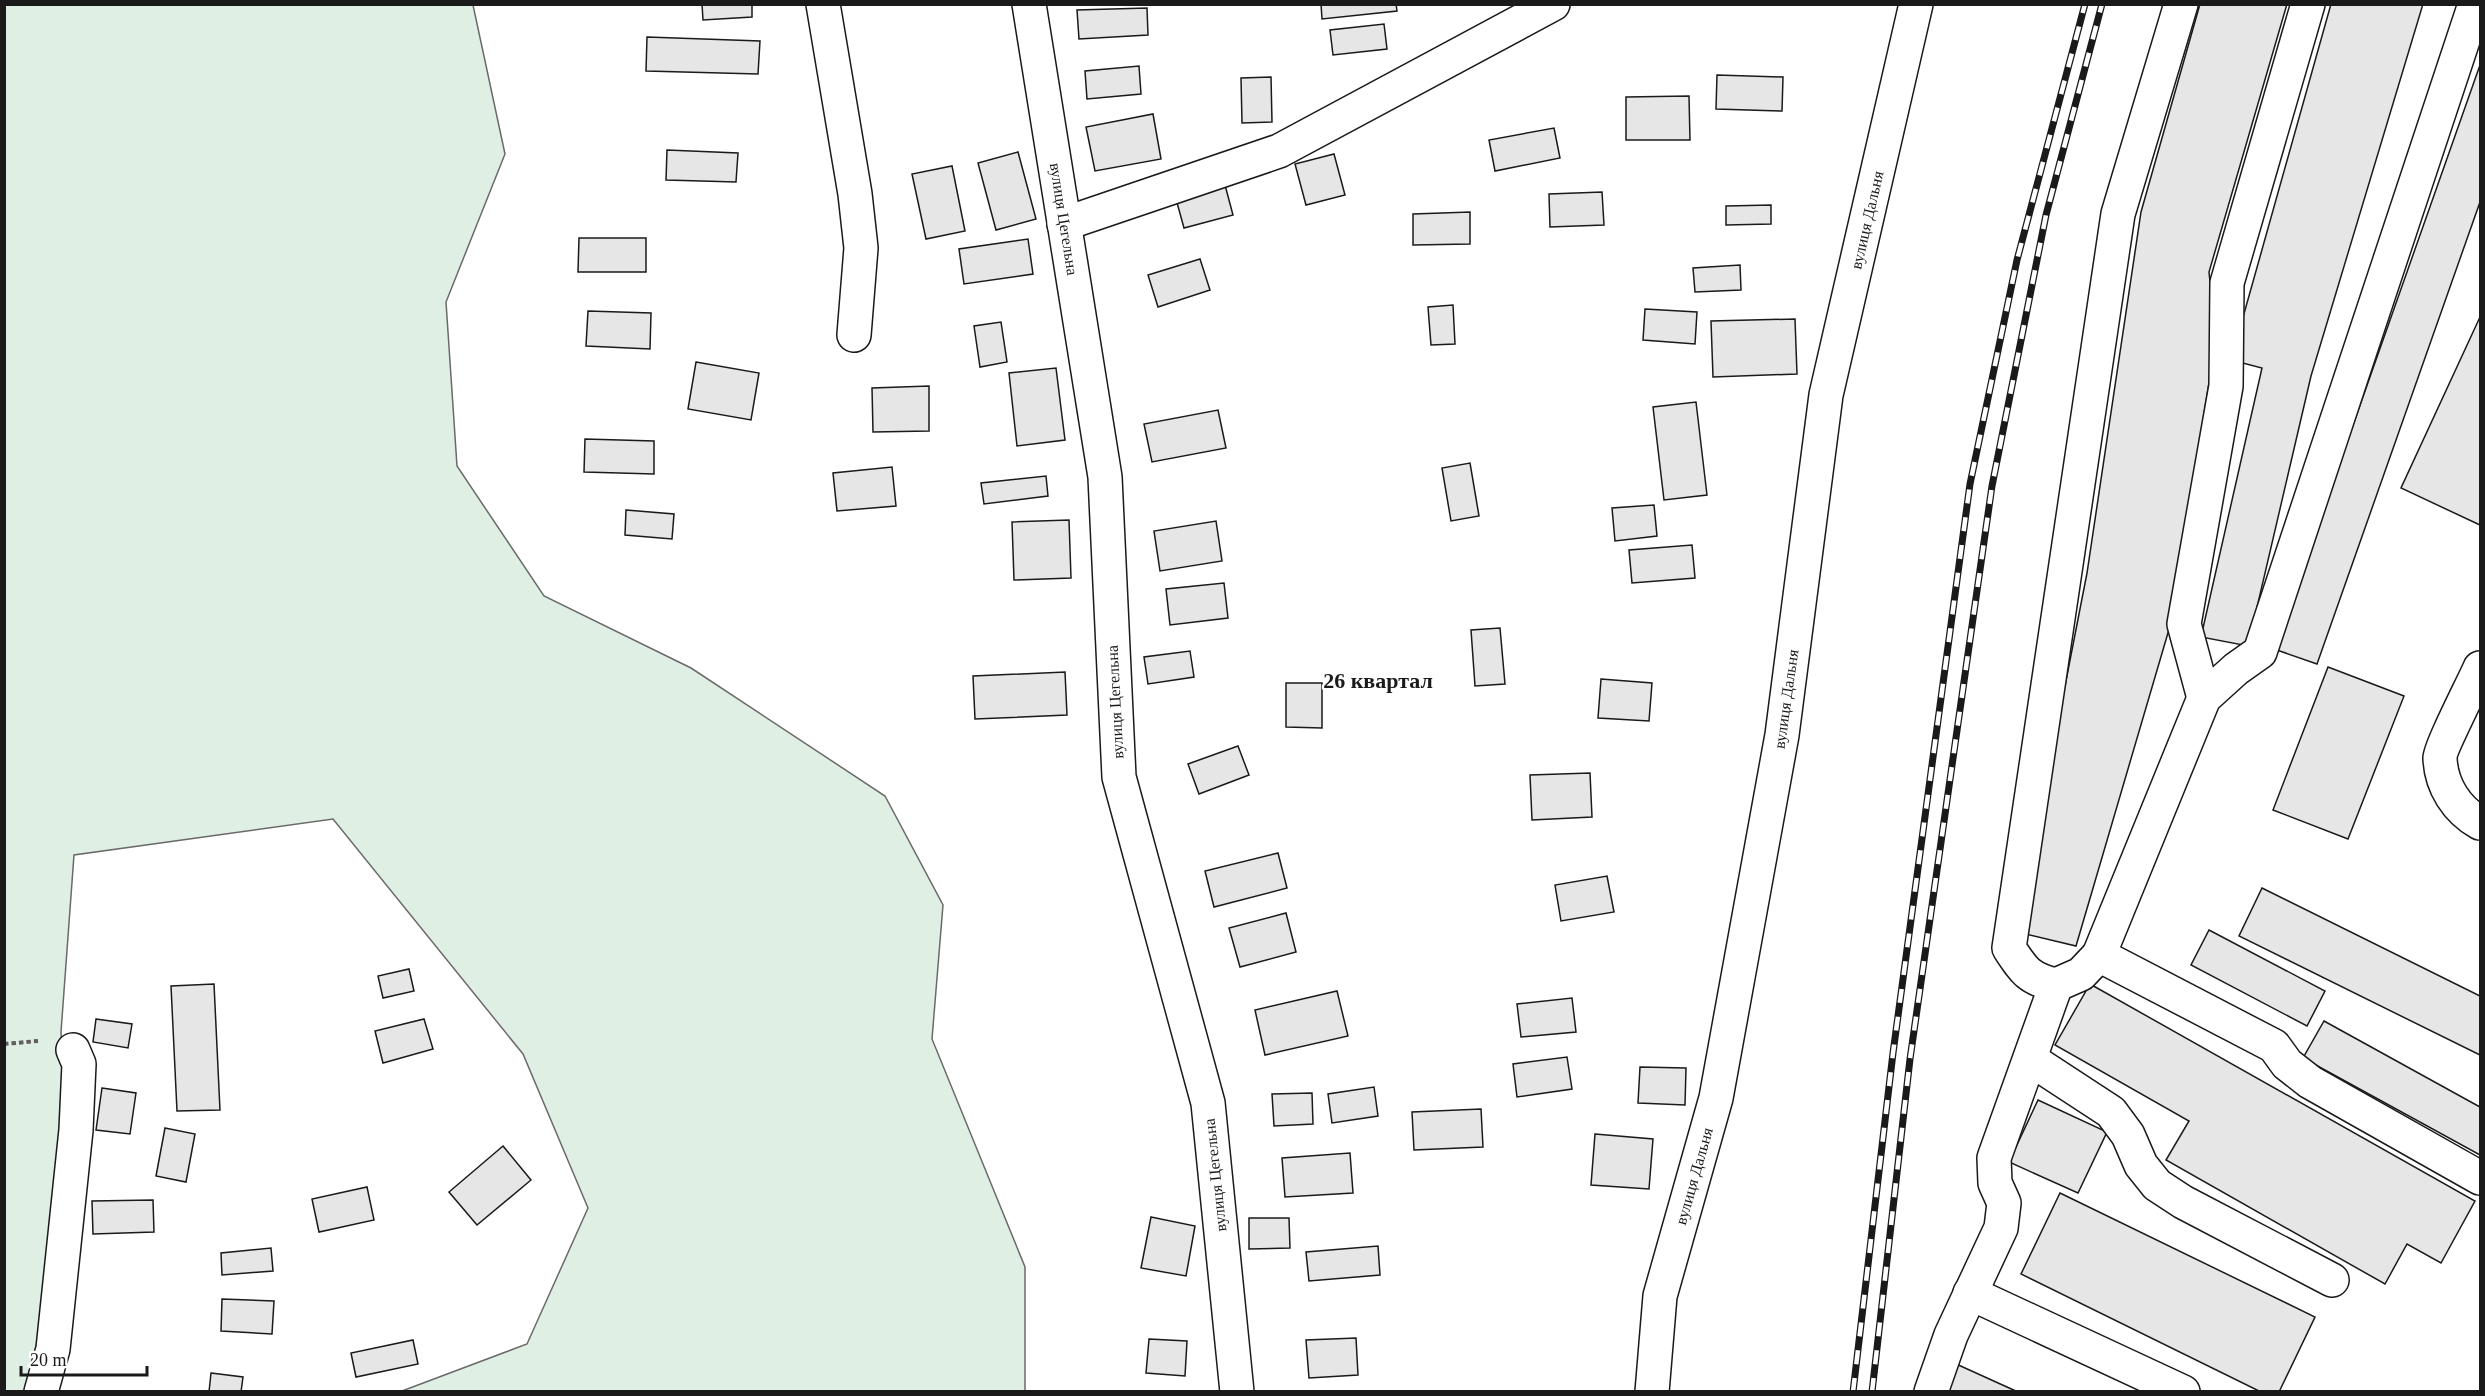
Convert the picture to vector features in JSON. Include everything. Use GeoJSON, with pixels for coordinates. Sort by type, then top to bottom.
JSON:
{"type":"FeatureCollection","features":[{"type":"Feature","properties":{"kind":"street"},"geometry":{"type":"LineString","coordinates":[[823,4],[855,194],[861,248],[854,334]]}},
{"type":"Feature","properties":{"kind":"street","name":"вулиця Цегельна"},"geometry":{"type":"LineString","coordinates":[[1029,4],[1105,477],[1119,777],[1208,1103],[1237,1392]]}},
{"type":"Feature","properties":{"kind":"street"},"geometry":{"type":"LineString","coordinates":[[1064,224],[1279,151],[1553,4]]}},
{"type":"Feature","properties":{"kind":"street","name":"вулиця Дальня"},"geometry":{"type":"LineString","coordinates":[[1652,1392],[1660,1296],[1716,1098],[1782,735],[1826,395],[1916,4]]}},
{"type":"Feature","properties":{"kind":"street"},"geometry":{"type":"LineString","coordinates":[[2181,4],[2118,214],[2009,948],[2022,967],[2037,981],[2056,985],[2081,974],[2099,956],[2204,698],[2236,669],[2260,652],[2475,4]]}},
{"type":"Feature","properties":{"kind":"street"},"geometry":{"type":"LineString","coordinates":[[2204,698],[2184,624],[2226,386],[2227,283],[2308,4]]}},
{"type":"Feature","properties":{"kind":"street"},"geometry":{"type":"LineString","coordinates":[[2481,668],[2440,756],[2447,788],[2465,814],[2481,824]]}},
{"type":"Feature","properties":{"kind":"street"},"geometry":{"type":"LineString","coordinates":[[2099,956],[2274,1046],[2287,1064],[2310,1082],[2481,1178]]}},
{"type":"Feature","properties":{"kind":"street"},"geometry":{"type":"LineString","coordinates":[[1931,1392],[1951,1335],[2001,1228],[2004,1203],[1995,1183],[1994,1158],[2056,985]]}},
{"type":"Feature","properties":{"kind":"street"},"geometry":{"type":"LineString","coordinates":[[41,1392],[52,1349],[76,1130],[79,1064],[73,1050]]}},
{"type":"Feature","properties":{"kind":"street"},"geometry":{"type":"LineString","coordinates":[[2030,1059],[2110,1112],[2128,1135],[2141,1165],[2157,1185],[2183,1202],[2332,1280]]}},
{"type":"Feature","properties":{"kind":"street"},"geometry":{"type":"LineString","coordinates":[[1970,1293],[2183,1392]]}},
{"type":"Feature","properties":{"kind":"green space"},"geometry":{"type":"Polygon","coordinates":[[[5,5],[473,5],[505,154],[446,302],[457,466],[544,596],[691,668],[885,796],[943,905],[932,1039],[1025,1267],[1025,1392],[402,1391],[527,1344],[588,1208],[523,1054],[333,819],[74,855],[61,1032],[66,1129],[38,1339],[24,1391],[5,1392],[5,5]]]}},
{"type":"Feature","properties":{"kind":"building"},"geometry":{"type":"Polygon","coordinates":[[[702,4],[752,4],[752,17],[703,20],[702,4]]]}},
{"type":"Feature","properties":{"kind":"building"},"geometry":{"type":"Polygon","coordinates":[[[1321,4],[1396,4],[1397,11],[1322,19],[1321,4]]]}},
{"type":"Feature","properties":{"kind":"building"},"geometry":{"type":"Polygon","coordinates":[[[2200,4],[2287,4],[2209,272],[2216,339],[2170,626],[2076,946],[2017,932],[2087,573],[2141,212],[2200,4]]]}},
{"type":"Feature","properties":{"kind":"building"},"geometry":{"type":"Polygon","coordinates":[[[2331,4],[2423,4],[2311,376],[2248,646],[2201,637],[2262,368],[2231,360],[2331,4]]]}},
{"type":"Feature","properties":{"kind":"building"},"geometry":{"type":"Polygon","coordinates":[[[1147,8],[1148,35],[1079,39],[1077,10],[1147,8]]]}},
{"type":"Feature","properties":{"kind":"building"},"geometry":{"type":"Polygon","coordinates":[[[1384,24],[1387,49],[1333,55],[1330,30],[1384,24]]]}},
{"type":"Feature","properties":{"kind":"building"},"geometry":{"type":"Polygon","coordinates":[[[647,37],[760,41],[758,74],[646,71],[647,37]]]}},
{"type":"Feature","properties":{"kind":"building"},"geometry":{"type":"Polygon","coordinates":[[[2480,65],[2480,202],[2317,664],[2274,649],[2480,65]]]}},
{"type":"Feature","properties":{"kind":"building"},"geometry":{"type":"Polygon","coordinates":[[[1139,66],[1141,94],[1087,99],[1085,71],[1139,66]]]}},
{"type":"Feature","properties":{"kind":"building"},"geometry":{"type":"Polygon","coordinates":[[[1717,75],[1783,77],[1782,111],[1716,109],[1717,75]]]}},
{"type":"Feature","properties":{"kind":"building"},"geometry":{"type":"Polygon","coordinates":[[[1271,77],[1272,122],[1242,123],[1241,78],[1271,77]]]}},
{"type":"Feature","properties":{"kind":"building"},"geometry":{"type":"Polygon","coordinates":[[[1689,96],[1690,140],[1626,140],[1626,97],[1689,96]]]}},
{"type":"Feature","properties":{"kind":"building"},"geometry":{"type":"Polygon","coordinates":[[[1153,114],[1161,159],[1095,171],[1086,127],[1153,114]]]}},
{"type":"Feature","properties":{"kind":"building"},"geometry":{"type":"Polygon","coordinates":[[[1554,128],[1560,158],[1495,171],[1489,140],[1554,128]]]}},
{"type":"Feature","properties":{"kind":"building"},"geometry":{"type":"Polygon","coordinates":[[[667,150],[738,153],[736,182],[666,180],[667,150]]]}},
{"type":"Feature","properties":{"kind":"building"},"geometry":{"type":"Polygon","coordinates":[[[1018,152],[1036,219],[996,230],[978,163],[1018,152]]]}},
{"type":"Feature","properties":{"kind":"building"},"geometry":{"type":"Polygon","coordinates":[[[1334,154],[1345,195],[1306,205],[1295,164],[1334,154]]]}},
{"type":"Feature","properties":{"kind":"building"},"geometry":{"type":"Polygon","coordinates":[[[952,166],[965,231],[926,239],[912,174],[952,166]]]}},
{"type":"Feature","properties":{"kind":"building"},"geometry":{"type":"Polygon","coordinates":[[[1225,185],[1233,215],[1184,228],[1176,199],[1225,185]]]}},
{"type":"Feature","properties":{"kind":"building"},"geometry":{"type":"Polygon","coordinates":[[[1602,192],[1604,225],[1550,227],[1549,194],[1602,192]]]}},
{"type":"Feature","properties":{"kind":"building"},"geometry":{"type":"Polygon","coordinates":[[[1771,205],[1771,224],[1726,225],[1726,206],[1771,205]]]}},
{"type":"Feature","properties":{"kind":"building"},"geometry":{"type":"Polygon","coordinates":[[[1470,212],[1470,244],[1413,245],[1413,214],[1470,212]]]}},
{"type":"Feature","properties":{"kind":"building"},"geometry":{"type":"Polygon","coordinates":[[[579,238],[646,238],[646,272],[578,272],[579,238]]]}},
{"type":"Feature","properties":{"kind":"building"},"geometry":{"type":"Polygon","coordinates":[[[1028,239],[1033,274],[964,284],[959,249],[1028,239]]]}},
{"type":"Feature","properties":{"kind":"building"},"geometry":{"type":"Polygon","coordinates":[[[1200,259],[1210,290],[1158,307],[1148,275],[1200,259]]]}},
{"type":"Feature","properties":{"kind":"building"},"geometry":{"type":"Polygon","coordinates":[[[1740,265],[1741,290],[1695,292],[1693,268],[1740,265]]]}},
{"type":"Feature","properties":{"kind":"building"},"geometry":{"type":"Polygon","coordinates":[[[1453,305],[1455,344],[1431,345],[1428,307],[1453,305]]]}},
{"type":"Feature","properties":{"kind":"building"},"geometry":{"type":"Polygon","coordinates":[[[1645,309],[1697,312],[1695,344],[1643,340],[1645,309]]]}},
{"type":"Feature","properties":{"kind":"building"},"geometry":{"type":"Polygon","coordinates":[[[588,311],[651,313],[650,349],[586,346],[588,311]]]}},
{"type":"Feature","properties":{"kind":"building"},"geometry":{"type":"Polygon","coordinates":[[[2480,317],[2480,525],[2401,488],[2480,317]]]}},
{"type":"Feature","properties":{"kind":"building"},"geometry":{"type":"Polygon","coordinates":[[[1795,319],[1797,374],[1713,377],[1711,321],[1795,319]]]}},
{"type":"Feature","properties":{"kind":"building"},"geometry":{"type":"Polygon","coordinates":[[[1001,322],[1007,362],[980,367],[974,326],[1001,322]]]}},
{"type":"Feature","properties":{"kind":"building"},"geometry":{"type":"Polygon","coordinates":[[[696,362],[759,373],[751,420],[688,409],[696,362]]]}},
{"type":"Feature","properties":{"kind":"building"},"geometry":{"type":"Polygon","coordinates":[[[1056,368],[1065,440],[1017,446],[1009,373],[1056,368]]]}},
{"type":"Feature","properties":{"kind":"building"},"geometry":{"type":"Polygon","coordinates":[[[929,386],[929,431],[873,432],[872,388],[929,386]]]}},
{"type":"Feature","properties":{"kind":"building"},"geometry":{"type":"Polygon","coordinates":[[[1696,402],[1707,495],[1664,500],[1653,407],[1696,402]]]}},
{"type":"Feature","properties":{"kind":"building"},"geometry":{"type":"Polygon","coordinates":[[[1218,410],[1226,448],[1152,462],[1144,424],[1218,410]]]}},
{"type":"Feature","properties":{"kind":"building"},"geometry":{"type":"Polygon","coordinates":[[[585,439],[654,441],[654,474],[584,472],[585,439]]]}},
{"type":"Feature","properties":{"kind":"building"},"geometry":{"type":"Polygon","coordinates":[[[1470,463],[1479,516],[1451,521],[1442,468],[1470,463]]]}},
{"type":"Feature","properties":{"kind":"building"},"geometry":{"type":"Polygon","coordinates":[[[892,467],[896,506],[837,511],[833,473],[892,467]]]}},
{"type":"Feature","properties":{"kind":"building"},"geometry":{"type":"Polygon","coordinates":[[[1046,476],[1048,496],[984,504],[981,483],[1046,476]]]}},
{"type":"Feature","properties":{"kind":"building"},"geometry":{"type":"Polygon","coordinates":[[[1654,505],[1657,536],[1615,541],[1612,508],[1654,505]]]}},
{"type":"Feature","properties":{"kind":"building"},"geometry":{"type":"Polygon","coordinates":[[[626,510],[674,514],[672,539],[625,535],[626,510]]]}},
{"type":"Feature","properties":{"kind":"building"},"geometry":{"type":"Polygon","coordinates":[[[1069,520],[1071,578],[1014,580],[1012,522],[1069,520]]]}},
{"type":"Feature","properties":{"kind":"building"},"geometry":{"type":"Polygon","coordinates":[[[1216,521],[1222,561],[1160,571],[1154,531],[1216,521]]]}},
{"type":"Feature","properties":{"kind":"building"},"geometry":{"type":"Polygon","coordinates":[[[1692,545],[1695,578],[1632,583],[1629,550],[1692,545]]]}},
{"type":"Feature","properties":{"kind":"building"},"geometry":{"type":"Polygon","coordinates":[[[1224,583],[1228,618],[1170,625],[1166,589],[1224,583]]]}},
{"type":"Feature","properties":{"kind":"building"},"geometry":{"type":"Polygon","coordinates":[[[1500,628],[1505,684],[1475,686],[1471,630],[1500,628]]]}},
{"type":"Feature","properties":{"kind":"building"},"geometry":{"type":"Polygon","coordinates":[[[1190,651],[1194,677],[1148,684],[1144,657],[1190,651]]]}},
{"type":"Feature","properties":{"kind":"building"},"geometry":{"type":"Polygon","coordinates":[[[2328,667],[2404,696],[2348,839],[2273,810],[2328,667]]]}},
{"type":"Feature","properties":{"kind":"building"},"geometry":{"type":"Polygon","coordinates":[[[1065,672],[1067,715],[975,719],[973,676],[1065,672]]]}},
{"type":"Feature","properties":{"kind":"building"},"geometry":{"type":"Polygon","coordinates":[[[1601,679],[1652,683],[1649,721],[1598,718],[1601,679]]]}},
{"type":"Feature","properties":{"kind":"building"},"geometry":{"type":"Polygon","coordinates":[[[1286,683],[1322,683],[1322,728],[1286,727],[1286,683]]]}},
{"type":"Feature","properties":{"kind":"building"},"geometry":{"type":"Polygon","coordinates":[[[1238,746],[1249,775],[1199,794],[1188,764],[1238,746]]]}},
{"type":"Feature","properties":{"kind":"building"},"geometry":{"type":"Polygon","coordinates":[[[1590,773],[1592,817],[1532,820],[1530,775],[1590,773]]]}},
{"type":"Feature","properties":{"kind":"building"},"geometry":{"type":"Polygon","coordinates":[[[1278,853],[1287,888],[1214,907],[1205,871],[1278,853]]]}},
{"type":"Feature","properties":{"kind":"building"},"geometry":{"type":"Polygon","coordinates":[[[1607,876],[1614,912],[1561,921],[1555,885],[1607,876]]]}},
{"type":"Feature","properties":{"kind":"building"},"geometry":{"type":"Polygon","coordinates":[[[2262,888],[2480,996],[2480,1055],[2239,936],[2262,888]]]}},
{"type":"Feature","properties":{"kind":"building"},"geometry":{"type":"Polygon","coordinates":[[[1286,913],[1296,952],[1240,967],[1229,928],[1286,913]]]}},
{"type":"Feature","properties":{"kind":"building"},"geometry":{"type":"Polygon","coordinates":[[[2209,930],[2325,991],[2307,1026],[2191,965],[2209,930]]]}},
{"type":"Feature","properties":{"kind":"building"},"geometry":{"type":"Polygon","coordinates":[[[409,969],[414,991],[383,998],[378,976],[409,969]]]}},
{"type":"Feature","properties":{"kind":"building"},"geometry":{"type":"Polygon","coordinates":[[[214,984],[220,1110],[177,1111],[171,986],[214,984]]]}},
{"type":"Feature","properties":{"kind":"building"},"geometry":{"type":"Polygon","coordinates":[[[2090,984],[2475,1201],[2441,1263],[2407,1244],[2385,1284],[2166,1160],[2189,1121],[2055,1045],[2090,984]]]}},
{"type":"Feature","properties":{"kind":"building"},"geometry":{"type":"Polygon","coordinates":[[[1337,991],[1348,1036],[1265,1055],[1255,1010],[1337,991]]]}},
{"type":"Feature","properties":{"kind":"building"},"geometry":{"type":"Polygon","coordinates":[[[1572,998],[1576,1032],[1521,1037],[1517,1004],[1572,998]]]}},
{"type":"Feature","properties":{"kind":"building"},"geometry":{"type":"Polygon","coordinates":[[[96,1019],[132,1024],[128,1048],[93,1042],[96,1019]]]}},
{"type":"Feature","properties":{"kind":"building"},"geometry":{"type":"Polygon","coordinates":[[[424,1019],[433,1049],[383,1063],[375,1031],[424,1019]]]}},
{"type":"Feature","properties":{"kind":"building"},"geometry":{"type":"Polygon","coordinates":[[[2324,1021],[2480,1107],[2480,1155],[2303,1058],[2324,1021]]]}},
{"type":"Feature","properties":{"kind":"building"},"geometry":{"type":"Polygon","coordinates":[[[1567,1057],[1572,1089],[1517,1097],[1513,1064],[1567,1057]]]}},
{"type":"Feature","properties":{"kind":"building"},"geometry":{"type":"Polygon","coordinates":[[[1640,1067],[1686,1068],[1685,1105],[1638,1103],[1640,1067]]]}},
{"type":"Feature","properties":{"kind":"building"},"geometry":{"type":"Polygon","coordinates":[[[1374,1087],[1378,1116],[1332,1123],[1328,1094],[1374,1087]]]}},
{"type":"Feature","properties":{"kind":"building"},"geometry":{"type":"Polygon","coordinates":[[[102,1088],[136,1093],[130,1134],[96,1130],[102,1088]]]}},
{"type":"Feature","properties":{"kind":"building"},"geometry":{"type":"Polygon","coordinates":[[[1312,1093],[1313,1124],[1274,1126],[1272,1094],[1312,1093]]]}},
{"type":"Feature","properties":{"kind":"building"},"geometry":{"type":"Polygon","coordinates":[[[2038,1100],[2107,1132],[2078,1193],[2009,1162],[2038,1100]]]}},
{"type":"Feature","properties":{"kind":"building"},"geometry":{"type":"Polygon","coordinates":[[[1481,1109],[1483,1147],[1414,1150],[1412,1112],[1481,1109]]]}},
{"type":"Feature","properties":{"kind":"building"},"geometry":{"type":"Polygon","coordinates":[[[165,1128],[195,1134],[186,1182],[156,1176],[165,1128]]]}},
{"type":"Feature","properties":{"kind":"building"},"geometry":{"type":"Polygon","coordinates":[[[1595,1134],[1653,1139],[1649,1189],[1591,1185],[1595,1134]]]}},
{"type":"Feature","properties":{"kind":"building"},"geometry":{"type":"Polygon","coordinates":[[[503,1146],[531,1180],[477,1225],[449,1192],[503,1146]]]}},
{"type":"Feature","properties":{"kind":"building"},"geometry":{"type":"Polygon","coordinates":[[[1350,1153],[1353,1193],[1285,1197],[1282,1158],[1350,1153]]]}},
{"type":"Feature","properties":{"kind":"building"},"geometry":{"type":"Polygon","coordinates":[[[367,1187],[374,1220],[319,1232],[312,1199],[367,1187]]]}},
{"type":"Feature","properties":{"kind":"building"},"geometry":{"type":"Polygon","coordinates":[[[2060,1193],[2315,1317],[2279,1392],[2261,1392],[2021,1274],[2060,1193]]]}},
{"type":"Feature","properties":{"kind":"building"},"geometry":{"type":"Polygon","coordinates":[[[153,1200],[154,1232],[93,1234],[92,1201],[153,1200]]]}},
{"type":"Feature","properties":{"kind":"building"},"geometry":{"type":"Polygon","coordinates":[[[1151,1217],[1195,1226],[1186,1276],[1141,1268],[1151,1217]]]}},
{"type":"Feature","properties":{"kind":"building"},"geometry":{"type":"Polygon","coordinates":[[[1249,1218],[1289,1218],[1290,1248],[1249,1249],[1249,1218]]]}},
{"type":"Feature","properties":{"kind":"building"},"geometry":{"type":"Polygon","coordinates":[[[1378,1246],[1380,1275],[1309,1281],[1306,1252],[1378,1246]]]}},
{"type":"Feature","properties":{"kind":"building"},"geometry":{"type":"Polygon","coordinates":[[[271,1248],[273,1271],[222,1275],[221,1253],[271,1248]]]}},
{"type":"Feature","properties":{"kind":"building"},"geometry":{"type":"Polygon","coordinates":[[[222,1299],[274,1301],[272,1334],[221,1331],[222,1299]]]}},
{"type":"Feature","properties":{"kind":"building"},"geometry":{"type":"Polygon","coordinates":[[[1356,1338],[1358,1375],[1309,1378],[1306,1340],[1356,1338]]]}},
{"type":"Feature","properties":{"kind":"building"},"geometry":{"type":"Polygon","coordinates":[[[1149,1339],[1187,1341],[1185,1376],[1146,1373],[1149,1339]]]}},
{"type":"Feature","properties":{"kind":"building"},"geometry":{"type":"Polygon","coordinates":[[[413,1340],[418,1364],[356,1377],[351,1353],[413,1340]]]}},
{"type":"Feature","properties":{"kind":"building"},"geometry":{"type":"Polygon","coordinates":[[[1954,1363],[2018,1392],[1940,1392],[1954,1363]]]}},
{"type":"Feature","properties":{"kind":"building"},"geometry":{"type":"Polygon","coordinates":[[[211,1373],[243,1377],[241,1392],[209,1392],[211,1373]]]}},
{"type":"Feature","properties":{"kind":"railway"},"geometry":{"type":"LineString","coordinates":[[1853,1392],[1893,1053],[1970,484],[2017,260],[2085,4]]}},
{"type":"Feature","properties":{"kind":"railway"},"geometry":{"type":"LineString","coordinates":[[1872,1392],[1910,1059],[1992,486],[2046,215],[2102,4]]}},
{"type":"Feature","properties":{"kind":"district","name":"26 квартал"},"geometry":{"type":"Point","coordinates":[1378,680]}}]}
